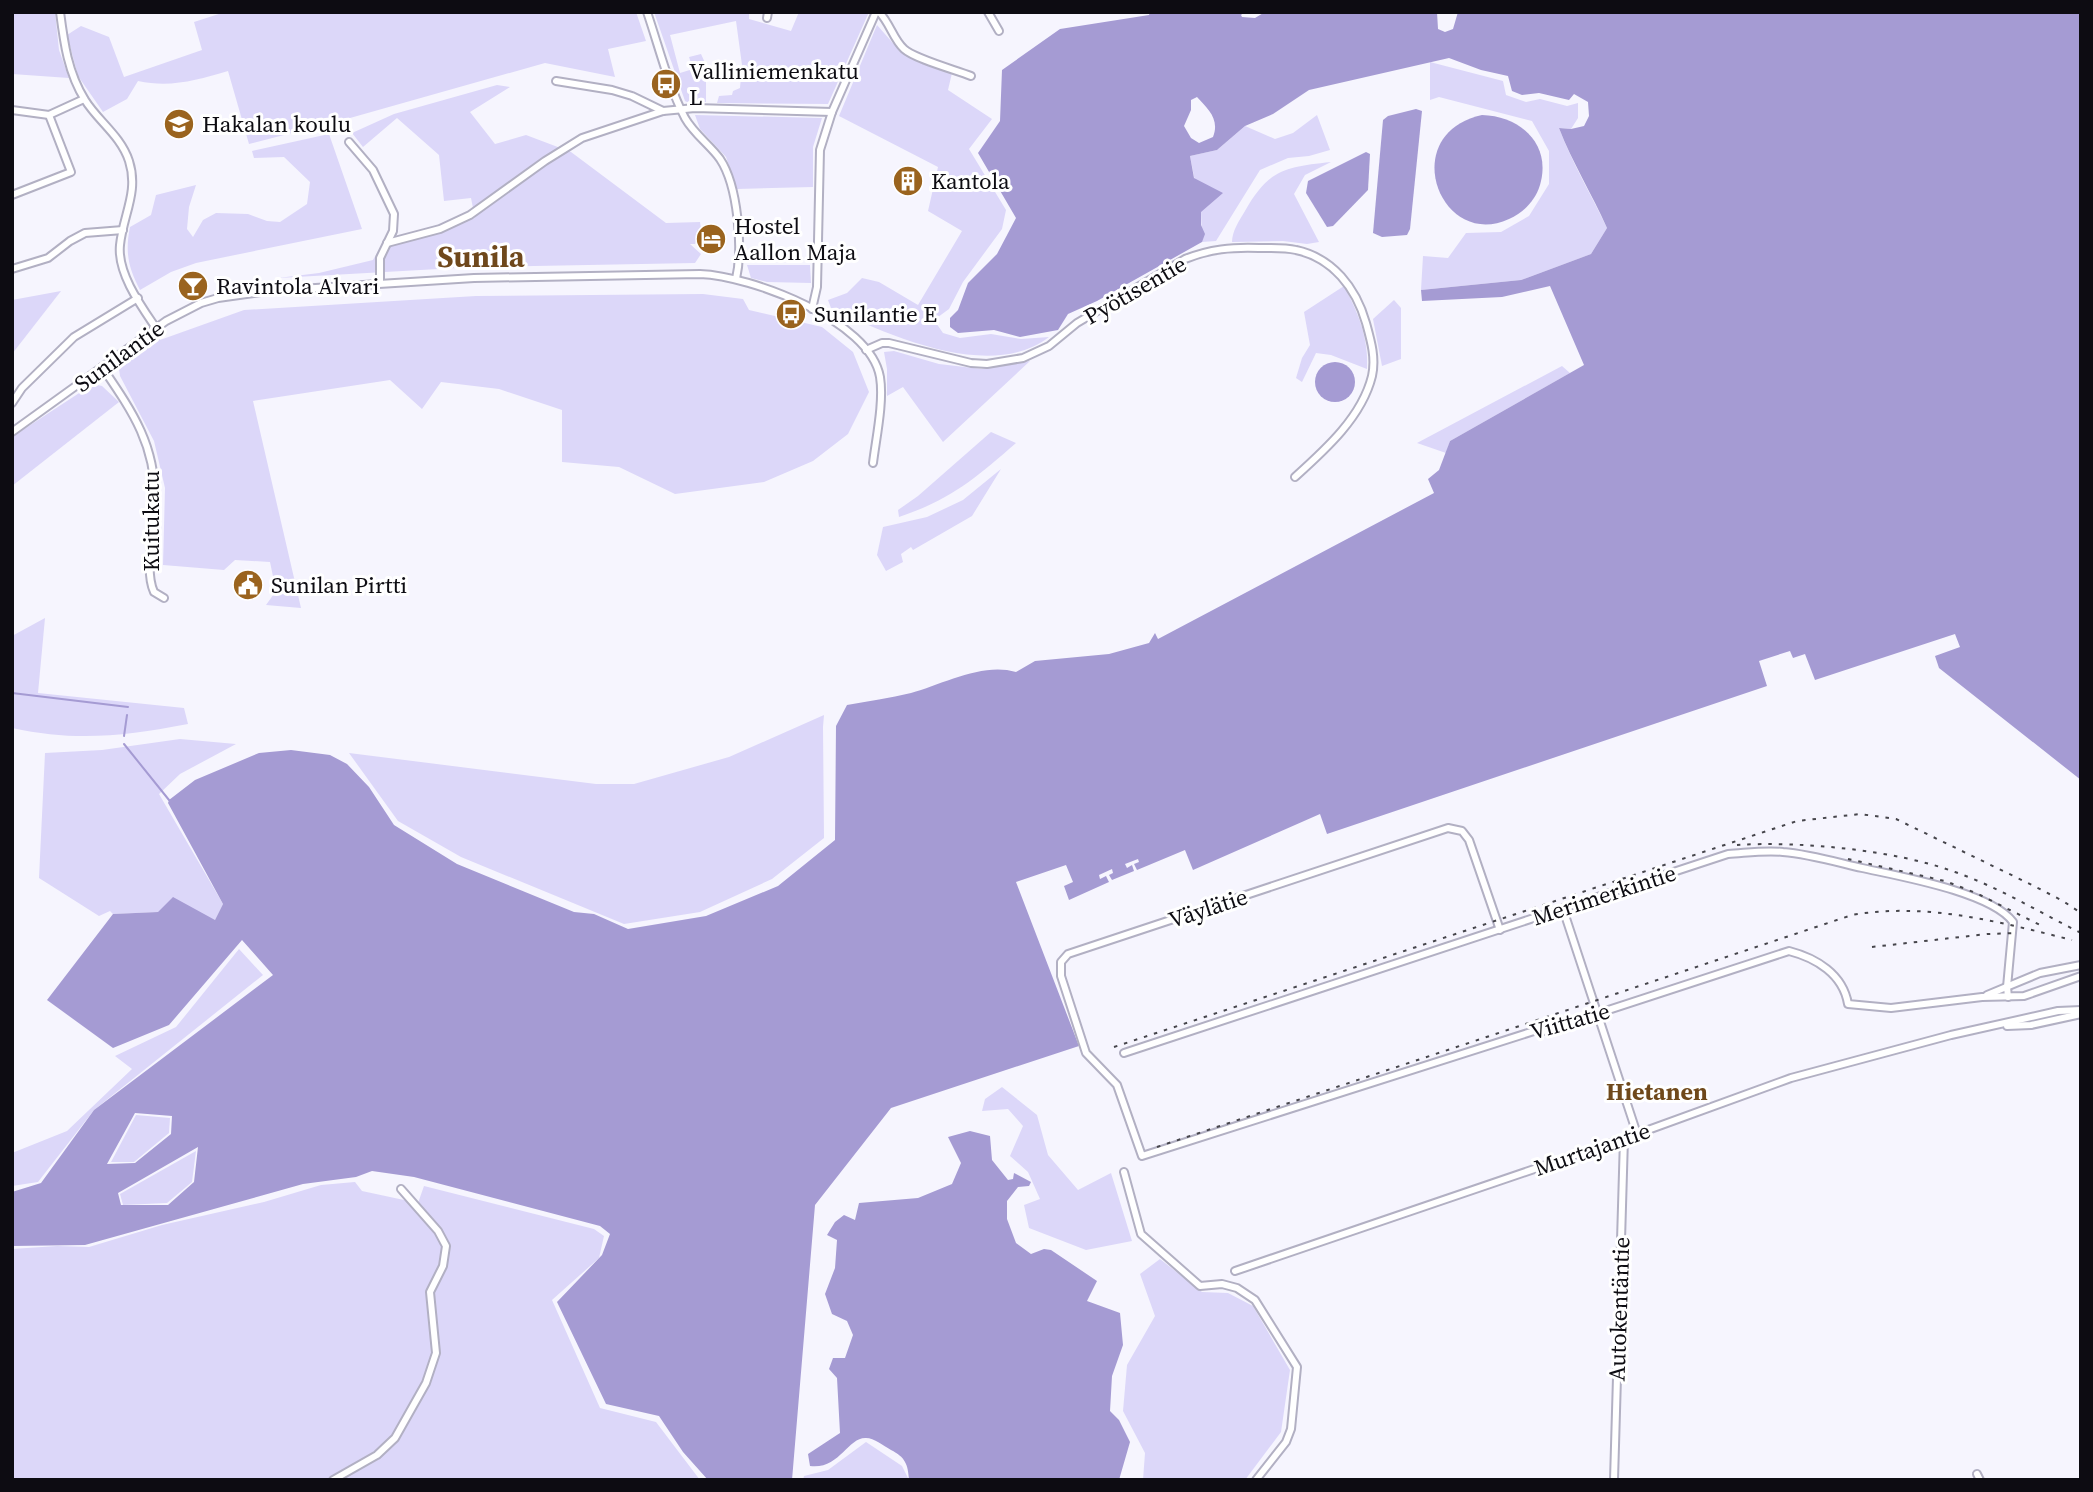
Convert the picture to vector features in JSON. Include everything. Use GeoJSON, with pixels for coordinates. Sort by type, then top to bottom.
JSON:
{"type":"FeatureCollection","features":[{"type":"Feature","properties":{"kind":"street"},"geometry":{"type":"LineString","coordinates":[[60,12],[65,50],[75,80],[85,99],[121,142],[129,162],[132,195],[123,230],[121,259],[126,276],[156,328]]}},
{"type":"Feature","properties":{"kind":"street"},"geometry":{"type":"LineString","coordinates":[[647,12],[687,122],[725,167],[732,186],[738,249],[736,279]]}},
{"type":"Feature","properties":{"kind":"street"},"geometry":{"type":"LineString","coordinates":[[877,12],[907,52],[971,76]]}},
{"type":"Feature","properties":{"kind":"street"},"geometry":{"type":"LineString","coordinates":[[873,463],[880,377],[877,367],[866,350],[843,326],[812,309],[817,288],[820,149],[832,112],[877,12]]}},
{"type":"Feature","properties":{"kind":"street"},"geometry":{"type":"LineString","coordinates":[[988,12],[999,31]]}},
{"type":"Feature","properties":{"kind":"street"},"geometry":{"type":"LineString","coordinates":[[556,81],[612,90],[663,111]]}},
{"type":"Feature","properties":{"kind":"street"},"geometry":{"type":"LineString","coordinates":[[12,110],[48,115],[85,99]]}},
{"type":"Feature","properties":{"kind":"street"},"geometry":{"type":"LineString","coordinates":[[387,243],[440,229],[470,215],[582,138],[663,111],[681,108],[832,112]]}},
{"type":"Feature","properties":{"kind":"street"},"geometry":{"type":"LineString","coordinates":[[12,195],[71,172],[48,115]]}},
{"type":"Feature","properties":{"kind":"street"},"geometry":{"type":"LineString","coordinates":[[349,142],[373,170],[394,214],[393,231],[380,258],[380,283]]}},
{"type":"Feature","properties":{"kind":"street"},"geometry":{"type":"LineString","coordinates":[[12,269],[48,258],[85,233],[123,230]]}},
{"type":"Feature","properties":{"kind":"street","name":"Pyötisentie"},"geometry":{"type":"LineString","coordinates":[[866,350],[889,343],[971,363],[987,364],[1023,358],[1049,346],[1077,323],[1185,259],[1219,248],[1296,250],[1329,265],[1349,284],[1364,316],[1373,360],[1371,379],[1356,411],[1335,438],[1295,477]]}},
{"type":"Feature","properties":{"kind":"street","name":"Sunilantie"},"geometry":{"type":"LineString","coordinates":[[12,432],[156,328],[201,303],[232,294],[474,278],[710,274],[736,279],[812,309]]}},
{"type":"Feature","properties":{"kind":"street"},"geometry":{"type":"LineString","coordinates":[[12,403],[22,388],[74,337],[138,298]]}},
{"type":"Feature","properties":{"kind":"street","name":"Kuitukatu"},"geometry":{"type":"LineString","coordinates":[[102,367],[130,409],[144,434],[150,452],[155,500],[150,579],[154,592],[164,598]]}},
{"type":"Feature","properties":{"kind":"street","name":"Väylätie"},"geometry":{"type":"LineString","coordinates":[[1142,1156],[1117,1085],[1086,1053],[1061,975],[1061,962],[1068,954],[1448,828],[1462,831],[1469,840],[1500,930]]}},
{"type":"Feature","properties":{"kind":"street","name":"Merimerkintie"},"geometry":{"type":"LineString","coordinates":[[1124,1054],[1728,854],[1782,852],[1810,856],[1937,885],[1981,901],[2008,916],[2013,922],[2008,997]]}},
{"type":"Feature","properties":{"kind":"street"},"geometry":{"type":"LineString","coordinates":[[1563,909],[1637,1134]]}},
{"type":"Feature","properties":{"kind":"street","name":"Viittatie"},"geometry":{"type":"LineString","coordinates":[[1142,1156],[1521,1034],[1544,1031],[1598,1014],[1789,951],[1806,955],[1823,965],[1846,992],[1848,1004],[1891,1008],[1982,997],[2024,996],[2081,976]]}},
{"type":"Feature","properties":{"kind":"street","name":"Viittatie"},"geometry":{"type":"LineString","coordinates":[[1982,997],[2040,973],[2081,965]]}},
{"type":"Feature","properties":{"kind":"street"},"geometry":{"type":"LineString","coordinates":[[1993,1027],[2058,1011],[2081,1012]]}},
{"type":"Feature","properties":{"kind":"street"},"geometry":{"type":"LineString","coordinates":[[1993,1027],[2031,1025],[2081,1012]]}},
{"type":"Feature","properties":{"kind":"street","name":"Murtajantie"},"geometry":{"type":"LineString","coordinates":[[1235,1271],[1637,1134],[1791,1078],[1951,1035],[1993,1027]]}},
{"type":"Feature","properties":{"kind":"street","name":"Autokentäntie"},"geometry":{"type":"LineString","coordinates":[[1614,1480],[1625,1138]]}},
{"type":"Feature","properties":{"kind":"street"},"geometry":{"type":"LineString","coordinates":[[1124,1172],[1141,1234],[1200,1286],[1222,1284],[1237,1288],[1255,1300],[1297,1367],[1291,1429],[1286,1441],[1255,1480]]}},
{"type":"Feature","properties":{"kind":"street"},"geometry":{"type":"LineString","coordinates":[[333,1480],[377,1455],[394,1438],[426,1383],[436,1353],[430,1292],[443,1266],[446,1246],[438,1231],[401,1189]]}},
{"type":"Feature","properties":{"kind":"shaded area"},"geometry":{"type":"Polygon","coordinates":[[[15,12],[55,12],[59,50],[69,78],[12,74],[12,15],[15,12]]]}},
{"type":"Feature","properties":{"kind":"shaded area"},"geometry":{"type":"Polygon","coordinates":[[[225,12],[636,12],[646,41],[608,49],[615,77],[545,63],[249,144],[228,71],[173,83],[138,81],[127,99],[103,112],[78,76],[67,35],[81,26],[109,37],[124,77],[202,50],[194,22],[225,12]]]}},
{"type":"Feature","properties":{"kind":"shaded area"},"geometry":{"type":"Polygon","coordinates":[[[654,12],[749,12],[749,19],[791,31],[799,12],[869,12],[828,104],[717,103],[719,96],[732,95],[733,91],[740,88],[742,65],[736,21],[670,35],[680,73],[693,69],[689,57],[701,54],[706,65],[706,102],[685,101],[654,12]]]}},
{"type":"Feature","properties":{"kind":"shaded area"},"geometry":{"type":"Polygon","coordinates":[[[1150,12],[1244,12],[1242,17],[1255,18],[1265,12],[1437,12],[1438,29],[1445,32],[1453,29],[1458,12],[2081,12],[2081,780],[1939,668],[1935,656],[1960,647],[1955,634],[1815,680],[1805,654],[1793,658],[1790,651],[1759,661],[1767,686],[1327,834],[1320,814],[1193,870],[1185,850],[1137,870],[1134,864],[1139,862],[1138,859],[1125,864],[1127,868],[1132,865],[1134,871],[1112,880],[1109,875],[1113,873],[1112,869],[1099,875],[1100,879],[1106,876],[1109,882],[1069,900],[1064,886],[1073,882],[1066,865],[1016,882],[1079,1046],[891,1108],[815,1205],[792,1480],[708,1480],[683,1452],[659,1416],[606,1404],[557,1302],[602,1255],[610,1234],[600,1226],[414,1177],[372,1171],[356,1177],[303,1184],[85,1245],[12,1246],[12,1192],[41,1183],[94,1110],[273,975],[242,940],[169,1025],[113,1048],[47,1000],[113,914],[158,912],[173,897],[215,920],[223,904],[168,803],[195,780],[259,753],[291,750],[330,755],[347,764],[369,787],[394,825],[457,864],[574,912],[594,914],[628,929],[706,916],[778,886],[835,840],[836,726],[847,705],[911,693],[977,672],[1016,672],[1035,661],[1109,654],[1149,643],[1155,633],[1158,639],[1434,493],[1428,479],[1439,470],[1450,441],[1584,365],[1550,286],[1502,297],[1422,301],[1421,290],[1521,280],[1591,254],[1607,228],[1559,128],[1584,126],[1589,116],[1588,102],[1574,94],[1569,100],[1539,93],[1522,95],[1512,91],[1508,76],[1481,70],[1449,58],[1309,90],[1273,114],[1245,126],[1217,150],[1190,156],[1194,178],[1223,193],[1201,212],[1201,225],[1205,234],[1202,242],[1097,301],[1068,314],[1058,330],[1020,337],[994,330],[958,333],[950,327],[950,318],[958,310],[968,283],[997,254],[1016,218],[978,153],[1000,121],[1002,70],[1060,29],[1149,15],[1150,12]],[[1197,97],[1191,100],[1191,110],[1184,126],[1191,138],[1199,143],[1213,137],[1215,125],[1212,115],[1197,97]],[[135,1113],[107,1164],[135,1163],[171,1134],[172,1116],[135,1113]],[[198,1147],[118,1193],[121,1205],[168,1205],[194,1182],[198,1147]]]}},
{"type":"Feature","properties":{"kind":"shaded area"},"geometry":{"type":"Polygon","coordinates":[[[877,25],[899,50],[952,73],[948,90],[992,119],[969,149],[1006,210],[1002,229],[963,282],[949,309],[934,320],[943,333],[960,338],[991,334],[1021,339],[1049,337],[1025,350],[998,355],[970,355],[940,350],[881,330],[831,308],[828,300],[847,293],[862,278],[879,282],[918,305],[962,231],[928,211],[938,167],[839,116],[877,25]]]}},
{"type":"Feature","properties":{"kind":"shaded area"},"geometry":{"type":"Polygon","coordinates":[[[1430,62],[1503,81],[1506,95],[1526,102],[1540,99],[1567,106],[1578,103],[1578,118],[1571,129],[1559,128],[1607,228],[1591,254],[1521,280],[1421,290],[1423,256],[1448,258],[1466,233],[1501,232],[1529,216],[1549,184],[1549,151],[1532,121],[1439,97],[1430,100],[1430,62]]]}},
{"type":"Feature","properties":{"kind":"shaded area"},"geometry":{"type":"Polygon","coordinates":[[[497,85],[510,87],[470,112],[495,144],[526,135],[571,152],[666,223],[700,222],[701,229],[695,244],[690,244],[701,254],[695,263],[474,267],[278,278],[319,273],[373,260],[385,239],[475,218],[471,198],[444,201],[439,155],[397,118],[363,147],[352,133],[394,114],[497,85]]]}},
{"type":"Feature","properties":{"kind":"shaded area"},"geometry":{"type":"Polygon","coordinates":[[[1416,109],[1422,111],[1410,229],[1407,235],[1382,237],[1373,233],[1383,120],[1388,116],[1416,109]]]}},
{"type":"Feature","properties":{"kind":"shaded area"},"geometry":{"type":"Polygon","coordinates":[[[695,115],[822,118],[813,147],[813,187],[737,189],[726,157],[700,129],[695,115]]]}},
{"type":"Feature","properties":{"kind":"shaded area"},"geometry":{"type":"Polygon","coordinates":[[[1317,115],[1330,150],[1288,158],[1260,170],[1216,241],[1202,242],[1201,212],[1190,156],[1217,150],[1245,126],[1275,139],[1293,133],[1317,115]]]}},
{"type":"Feature","properties":{"kind":"shaded area"},"geometry":{"type":"Polygon","coordinates":[[[1482,115],[1509,121],[1530,135],[1537,145],[1543,170],[1538,191],[1524,209],[1509,219],[1485,224],[1464,219],[1447,205],[1437,186],[1435,165],[1440,144],[1456,126],[1482,115]]]}},
{"type":"Feature","properties":{"kind":"shaded area"},"geometry":{"type":"Polygon","coordinates":[[[329,134],[362,229],[196,263],[171,272],[140,290],[129,259],[130,227],[151,215],[156,195],[196,185],[189,207],[187,229],[193,237],[203,220],[216,213],[248,214],[267,221],[280,222],[307,204],[310,182],[284,157],[254,158],[252,151],[329,134]]]}},
{"type":"Feature","properties":{"kind":"shaded area"},"geometry":{"type":"Polygon","coordinates":[[[1366,152],[1370,154],[1368,190],[1333,226],[1327,227],[1306,193],[1308,181],[1366,152]]]}},
{"type":"Feature","properties":{"kind":"shaded area"},"geometry":{"type":"Polygon","coordinates":[[[1331,162],[1305,175],[1294,194],[1319,242],[1232,242],[1243,215],[1262,186],[1271,178],[1290,169],[1331,162]]]}},
{"type":"Feature","properties":{"kind":"shaded area"},"geometry":{"type":"Polygon","coordinates":[[[747,265],[810,265],[811,283],[767,282],[751,278],[747,265]]]}},
{"type":"Feature","properties":{"kind":"shaded area"},"geometry":{"type":"Polygon","coordinates":[[[1344,286],[1362,326],[1367,369],[1331,355],[1316,353],[1302,382],[1296,378],[1302,358],[1310,345],[1304,312],[1344,286]]]}},
{"type":"Feature","properties":{"kind":"shaded area"},"geometry":{"type":"Polygon","coordinates":[[[61,291],[12,354],[12,300],[61,291]]]}},
{"type":"Feature","properties":{"kind":"shaded area"},"geometry":{"type":"Polygon","coordinates":[[[703,294],[743,299],[749,310],[822,327],[853,352],[869,392],[848,434],[813,461],[764,482],[675,494],[619,467],[562,462],[562,410],[499,389],[441,382],[422,409],[390,380],[253,401],[301,608],[266,605],[276,591],[270,562],[235,560],[224,570],[163,565],[165,488],[154,441],[120,376],[119,369],[131,354],[157,335],[160,340],[244,310],[476,296],[703,294]]]}},
{"type":"Feature","properties":{"kind":"shaded area"},"geometry":{"type":"Polygon","coordinates":[[[1394,300],[1401,308],[1401,359],[1382,366],[1373,319],[1394,300]]]}},
{"type":"Feature","properties":{"kind":"shaded area"},"geometry":{"type":"Polygon","coordinates":[[[894,351],[939,364],[982,369],[1030,361],[943,442],[903,387],[887,396],[884,352],[894,351]]]}},
{"type":"Feature","properties":{"kind":"shaded area"},"geometry":{"type":"Polygon","coordinates":[[[1335,362],[1349,368],[1355,382],[1349,396],[1335,402],[1321,396],[1315,382],[1321,368],[1335,362]]]}},
{"type":"Feature","properties":{"kind":"shaded area"},"geometry":{"type":"Polygon","coordinates":[[[1562,366],[1570,373],[1450,441],[1446,453],[1417,443],[1562,366]]]}},
{"type":"Feature","properties":{"kind":"shaded area"},"geometry":{"type":"Polygon","coordinates":[[[93,384],[102,386],[119,402],[12,486],[12,437],[93,384]]]}},
{"type":"Feature","properties":{"kind":"shaded area"},"geometry":{"type":"Polygon","coordinates":[[[991,432],[1016,443],[962,487],[899,517],[898,510],[918,496],[991,432]]]}},
{"type":"Feature","properties":{"kind":"shaded area"},"geometry":{"type":"Polygon","coordinates":[[[1001,469],[972,516],[913,550],[911,547],[901,554],[903,562],[886,571],[877,555],[883,527],[927,517],[963,500],[1001,469]]]}},
{"type":"Feature","properties":{"kind":"shaded area"},"geometry":{"type":"Polygon","coordinates":[[[45,618],[38,693],[184,708],[188,724],[100,736],[58,735],[12,728],[12,636],[45,618]]]}},
{"type":"Feature","properties":{"kind":"shaded area"},"geometry":{"type":"Polygon","coordinates":[[[824,715],[824,838],[772,879],[700,912],[624,924],[461,857],[398,821],[349,753],[596,784],[634,784],[729,757],[824,715]]]}},
{"type":"Feature","properties":{"kind":"shaded area"},"geometry":{"type":"Polygon","coordinates":[[[180,739],[236,744],[180,774],[159,794],[223,904],[215,920],[158,912],[113,914],[110,911],[99,916],[39,878],[45,753],[102,750],[180,739]]]}},
{"type":"Feature","properties":{"kind":"shaded area"},"geometry":{"type":"Polygon","coordinates":[[[239,949],[263,975],[94,1110],[38,1182],[12,1186],[12,1153],[67,1131],[132,1069],[115,1056],[176,1027],[239,949]]]}},
{"type":"Feature","properties":{"kind":"shaded area"},"geometry":{"type":"Polygon","coordinates":[[[1002,1087],[1037,1115],[1048,1155],[1078,1190],[1111,1173],[1132,1241],[1086,1250],[1029,1228],[1024,1205],[1040,1199],[1028,1172],[1010,1156],[1023,1126],[1008,1109],[982,1111],[985,1099],[1002,1087]]]}},
{"type":"Feature","properties":{"kind":"shaded area"},"geometry":{"type":"Polygon","coordinates":[[[136,1115],[170,1118],[169,1133],[134,1162],[111,1162],[136,1115]]]}},
{"type":"Feature","properties":{"kind":"shaded area"},"geometry":{"type":"Polygon","coordinates":[[[970,1131],[990,1136],[992,1160],[1008,1180],[1013,1179],[1014,1173],[1031,1182],[1029,1186],[1018,1187],[1007,1201],[1007,1219],[1016,1243],[1031,1254],[1044,1249],[1051,1250],[1097,1281],[1087,1301],[1120,1313],[1123,1345],[1112,1376],[1110,1411],[1119,1420],[1130,1442],[1119,1480],[909,1480],[907,1465],[900,1455],[866,1438],[860,1439],[828,1463],[810,1466],[808,1454],[840,1433],[837,1378],[829,1369],[833,1358],[845,1358],[853,1335],[847,1321],[832,1314],[825,1294],[835,1268],[837,1240],[827,1235],[835,1222],[844,1215],[855,1220],[859,1203],[918,1198],[952,1184],[961,1163],[948,1137],[970,1131]]]}},
{"type":"Feature","properties":{"kind":"shaded area"},"geometry":{"type":"Polygon","coordinates":[[[196,1151],[192,1182],[167,1203],[123,1205],[120,1194],[196,1151]]]}},
{"type":"Feature","properties":{"kind":"shaded area"},"geometry":{"type":"Polygon","coordinates":[[[355,1182],[362,1191],[418,1203],[424,1186],[594,1229],[604,1236],[599,1258],[552,1300],[600,1408],[656,1422],[700,1480],[12,1480],[12,1249],[89,1247],[162,1225],[264,1202],[321,1185],[355,1182]]]}},
{"type":"Feature","properties":{"kind":"shaded area"},"geometry":{"type":"Polygon","coordinates":[[[1160,1259],[1202,1292],[1228,1293],[1253,1306],[1290,1370],[1281,1432],[1245,1480],[1143,1480],[1145,1453],[1123,1411],[1127,1365],[1155,1316],[1140,1274],[1160,1259]]]}},
{"type":"Feature","properties":{"kind":"shaded area"},"geometry":{"type":"Polygon","coordinates":[[[866,1442],[902,1466],[909,1480],[803,1480],[804,1476],[828,1470],[866,1442]]]}},
{"type":"Feature","properties":{"kind":"waterway"},"geometry":{"type":"LineString","coordinates":[[12,693],[128,707]]}},
{"type":"Feature","properties":{"kind":"waterway"},"geometry":{"type":"LineString","coordinates":[[124,736],[127,715]]}},
{"type":"Feature","properties":{"kind":"waterway"},"geometry":{"type":"LineString","coordinates":[[124,744],[169,800]]}},
{"type":"Feature","properties":{"kind":"railway"},"geometry":{"type":"LineString","coordinates":[[1114,1047],[1797,821],[1860,814],[1896,819],[2032,885],[2081,913]]}},
{"type":"Feature","properties":{"kind":"railway"},"geometry":{"type":"LineString","coordinates":[[1737,845],[1818,846],[1876,853],[1931,864],[1987,885],[2081,933]]}},
{"type":"Feature","properties":{"kind":"railway"},"geometry":{"type":"LineString","coordinates":[[1848,859],[1945,881],[1976,893],[2042,926]]}},
{"type":"Feature","properties":{"kind":"railway"},"geometry":{"type":"LineString","coordinates":[[1157,1147],[1852,915],[1935,912],[1990,921],[2072,940]]}},
{"type":"Feature","properties":{"kind":"railway"},"geometry":{"type":"LineString","coordinates":[[1872,947],[2017,933]]}},
{"type":"Feature","properties":{"kind":"place","name":"Valliniemenkatu L"},"geometry":{"type":"Point","coordinates":[666,84]}},
{"type":"Feature","properties":{"kind":"place","name":"Hakalan koulu"},"geometry":{"type":"Point","coordinates":[179,124]}},
{"type":"Feature","properties":{"kind":"place","name":"Kantola"},"geometry":{"type":"Point","coordinates":[908,181]}},
{"type":"Feature","properties":{"kind":"place","name":"Hostel Aallon Maja"},"geometry":{"type":"Point","coordinates":[711,239]}},
{"type":"Feature","properties":{"kind":"place","name":"Ravintola Alvari"},"geometry":{"type":"Point","coordinates":[193,286]}},
{"type":"Feature","properties":{"kind":"place","name":"Sunilantie E"},"geometry":{"type":"Point","coordinates":[791,314]}},
{"type":"Feature","properties":{"kind":"place","name":"Sunilan Pirtti"},"geometry":{"type":"Point","coordinates":[248,585]}},
{"type":"Feature","properties":{"kind":"district","name":"Sunila"},"geometry":{"type":"Point","coordinates":[481,256]}},
{"type":"Feature","properties":{"kind":"district","name":"Hietanen"},"geometry":{"type":"Point","coordinates":[1657,1091]}}]}
